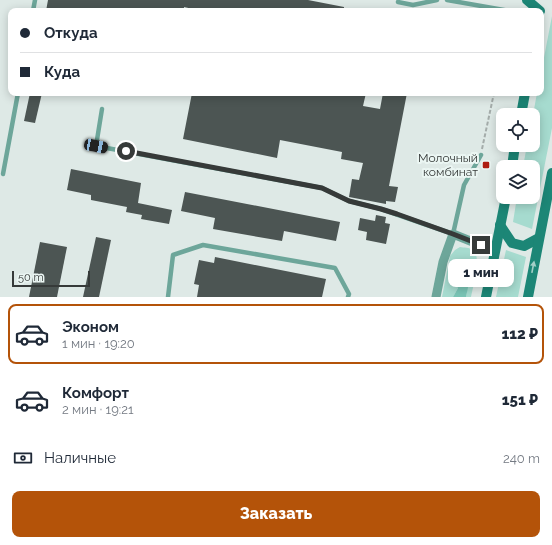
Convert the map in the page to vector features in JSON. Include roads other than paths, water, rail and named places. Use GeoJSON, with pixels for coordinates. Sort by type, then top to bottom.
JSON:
{"type":"FeatureCollection","features":[{"type":"Feature","properties":{"kind":"main road"},"geometry":{"type":"LineString","coordinates":[[527,0],[536,8]]}},
{"type":"Feature","properties":{"kind":"main road"},"geometry":{"type":"LineString","coordinates":[[522,108],[524,96]]}},
{"type":"Feature","properties":{"kind":"main road"},"geometry":{"type":"LineString","coordinates":[[528,297],[552,173]]}},
{"type":"Feature","properties":{"kind":"main road"},"geometry":{"type":"LineString","coordinates":[[486,297],[504,204]]}},
{"type":"Feature","properties":{"kind":"main road"},"geometry":{"type":"LineString","coordinates":[[500,225],[512,243],[524,246],[539,238]]}},
{"type":"Feature","properties":{"kind":"street"},"geometry":{"type":"LineString","coordinates":[[436,297],[443,262],[453,234],[495,251]]}},
{"type":"Feature","properties":{"kind":"lane"},"geometry":{"type":"LineString","coordinates":[[398,2],[413,6],[438,0]]}},
{"type":"Feature","properties":{"kind":"lane"},"geometry":{"type":"LineString","coordinates":[[447,0],[493,8]]}},
{"type":"Feature","properties":{"kind":"lane"},"geometry":{"type":"LineString","coordinates":[[3,174],[17,96]]}},
{"type":"Feature","properties":{"kind":"lane"},"geometry":{"type":"LineString","coordinates":[[102,109],[96,146],[322,188],[349,201],[381,209],[453,234],[464,185],[481,155]]}},
{"type":"Feature","properties":{"kind":"lane"},"geometry":{"type":"LineString","coordinates":[[168,297],[173,255],[203,245],[335,268],[349,294],[348,297]]}},
{"type":"Feature","properties":{"kind":"place","name":"Молочный комбинат"},"geometry":{"type":"Point","coordinates":[486,165]}}]}
